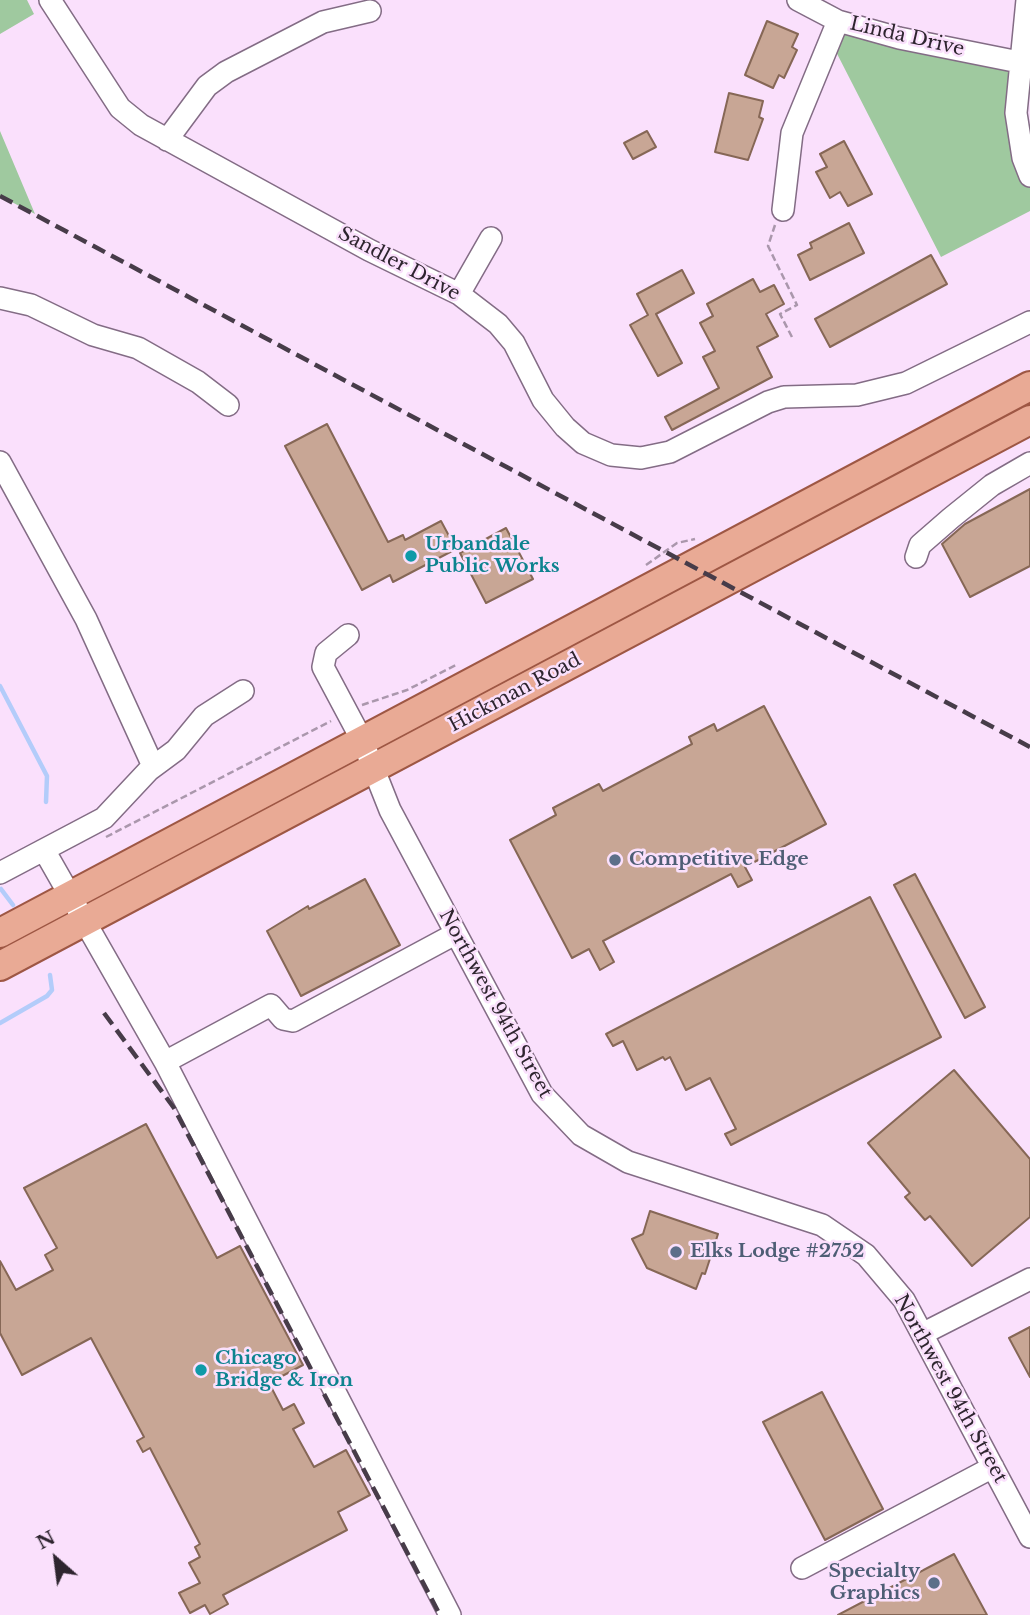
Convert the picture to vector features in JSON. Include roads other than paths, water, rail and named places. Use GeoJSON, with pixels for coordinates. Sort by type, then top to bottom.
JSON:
{"type":"FeatureCollection","features":[{"type":"Feature","properties":{"kind":"main road","name":"Hickman Road"},"geometry":{"type":"LineString","coordinates":[[0,933],[1030,386]]}},
{"type":"Feature","properties":{"kind":"main road","name":"Hickman Road"},"geometry":{"type":"LineString","coordinates":[[0,967],[1030,420]]}},
{"type":"Feature","properties":{"kind":"street","name":"Sandler Drive"},"geometry":{"type":"LineString","coordinates":[[50,0],[120,108],[167,140],[369,250],[459,294],[498,324],[514,343],[543,400],[565,428],[583,443],[611,455],[641,458],[670,452],[768,402],[784,397],[857,395],[906,383],[1030,322]]}},
{"type":"Feature","properties":{"kind":"street","name":"Linda Drive"},"geometry":{"type":"LineString","coordinates":[[798,0],[838,21],[1022,71]]}},
{"type":"Feature","properties":{"kind":"street"},"geometry":{"type":"LineString","coordinates":[[1027,0],[1018,135],[1030,176]]}},
{"type":"Feature","properties":{"kind":"street"},"geometry":{"type":"LineString","coordinates":[[167,140],[207,86],[226,72],[323,22],[370,11]]}},
{"type":"Feature","properties":{"kind":"street"},"geometry":{"type":"LineString","coordinates":[[783,210],[792,133],[838,21]]}},
{"type":"Feature","properties":{"kind":"street"},"geometry":{"type":"LineString","coordinates":[[459,294],[491,238]]}},
{"type":"Feature","properties":{"kind":"street"},"geometry":{"type":"LineString","coordinates":[[0,298],[32,305],[93,335],[138,348],[198,382],[228,405]]}},
{"type":"Feature","properties":{"kind":"street"},"geometry":{"type":"LineString","coordinates":[[0,462],[86,619],[153,766]]}},
{"type":"Feature","properties":{"kind":"street"},"geometry":{"type":"LineString","coordinates":[[916,557],[920,545],[951,518],[992,485],[1030,463]]}},
{"type":"Feature","properties":{"kind":"street","name":"Northwest 94th Street"},"geometry":{"type":"LineString","coordinates":[[348,635],[326,653],[323,667],[363,742],[390,810],[527,1071],[554,1109],[581,1135],[628,1162],[799,1217],[844,1238],[888,1277],[922,1334],[1030,1537]]}},
{"type":"Feature","properties":{"kind":"street"},"geometry":{"type":"LineString","coordinates":[[0,873],[104,818],[153,766],[176,750],[204,716],[243,691]]}},
{"type":"Feature","properties":{"kind":"street"},"geometry":{"type":"LineString","coordinates":[[44,850],[165,1062],[450,1615]]}},
{"type":"Feature","properties":{"kind":"street"},"geometry":{"type":"LineString","coordinates":[[165,1062],[271,1005],[283,1019],[293,1021],[455,933]]}},
{"type":"Feature","properties":{"kind":"street"},"geometry":{"type":"LineString","coordinates":[[922,1334],[1030,1279]]}},
{"type":"Feature","properties":{"kind":"street"},"geometry":{"type":"LineString","coordinates":[[802,1568],[993,1467]]}},
{"type":"Feature","properties":{"kind":"waterway"},"geometry":{"type":"LineString","coordinates":[[0,686],[47,776],[46,802]]}},
{"type":"Feature","properties":{"kind":"waterway"},"geometry":{"type":"LineString","coordinates":[[1,889],[13,905]]}},
{"type":"Feature","properties":{"kind":"waterway"},"geometry":{"type":"LineString","coordinates":[[0,1023],[47,996],[52,990],[50,975]]}},
{"type":"Feature","properties":{"kind":"railway"},"geometry":{"type":"LineString","coordinates":[[0,196],[1030,747]]}},
{"type":"Feature","properties":{"kind":"railway"},"geometry":{"type":"LineString","coordinates":[[104,1013],[174,1108],[440,1615]]}},
{"type":"Feature","properties":{"kind":"place","name":"Urbandale Public Works"},"geometry":{"type":"Point","coordinates":[411,556]}},
{"type":"Feature","properties":{"kind":"place","name":"Competitive Edge"},"geometry":{"type":"Point","coordinates":[615,860]}},
{"type":"Feature","properties":{"kind":"place","name":"Elks Lodge #2752"},"geometry":{"type":"Point","coordinates":[676,1252]}},
{"type":"Feature","properties":{"kind":"place","name":"Chicago Bridge & Iron"},"geometry":{"type":"Point","coordinates":[201,1370]}},
{"type":"Feature","properties":{"kind":"place","name":"Specialty Graphics"},"geometry":{"type":"Point","coordinates":[934,1583]}}]}
